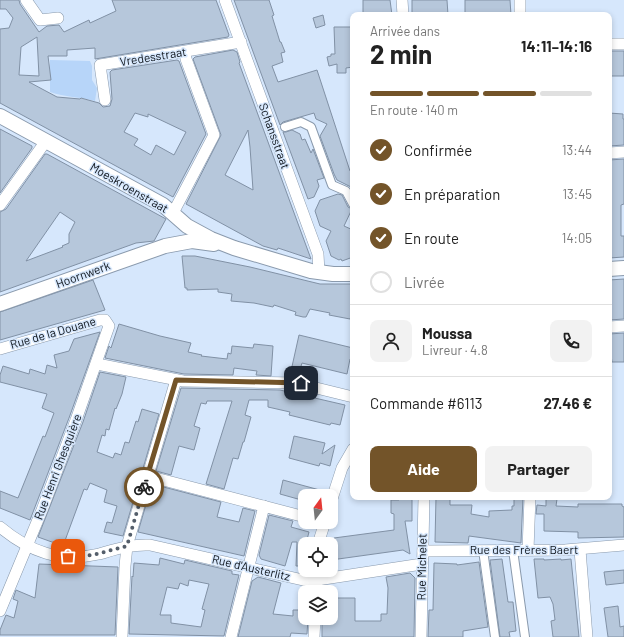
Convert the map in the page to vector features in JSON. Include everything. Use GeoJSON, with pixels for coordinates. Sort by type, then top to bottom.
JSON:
{"type":"FeatureCollection","features":[{"type":"Feature","properties":{"kind":"street"},"geometry":{"type":"LineString","coordinates":[[26,0],[40,20],[58,18]]}},
{"type":"Feature","properties":{"kind":"street","name":"Schansstraat"},"geometry":{"type":"LineString","coordinates":[[225,0],[318,254],[319,272]]}},
{"type":"Feature","properties":{"kind":"street"},"geometry":{"type":"LineString","coordinates":[[402,0],[403,12]]}},
{"type":"Feature","properties":{"kind":"street"},"geometry":{"type":"LineString","coordinates":[[520,0],[520,12]]}},
{"type":"Feature","properties":{"kind":"street","name":"Vredesstraat"},"geometry":{"type":"LineString","coordinates":[[105,100],[100,65],[241,42]]}},
{"type":"Feature","properties":{"kind":"street"},"geometry":{"type":"LineString","coordinates":[[612,44],[624,44]]}},
{"type":"Feature","properties":{"kind":"street"},"geometry":{"type":"LineString","coordinates":[[166,246],[174,235],[176,229],[176,219],[173,213],[214,135],[185,52]]}},
{"type":"Feature","properties":{"kind":"street","name":"Moeskroenstraat"},"geometry":{"type":"LineString","coordinates":[[0,116],[163,205],[180,220],[196,231],[234,248],[319,272],[350,274]]}},
{"type":"Feature","properties":{"kind":"street","name":"Schansstraat"},"geometry":{"type":"LineString","coordinates":[[285,127],[301,122],[312,126],[332,185],[346,191],[350,198]]}},
{"type":"Feature","properties":{"kind":"street"},"geometry":{"type":"LineString","coordinates":[[0,205],[46,141]]}},
{"type":"Feature","properties":{"kind":"street"},"geometry":{"type":"LineString","coordinates":[[612,153],[624,152]]}},
{"type":"Feature","properties":{"kind":"street","name":"Hoornwerk"},"geometry":{"type":"LineString","coordinates":[[0,304],[166,246],[192,241],[234,248]]}},
{"type":"Feature","properties":{"kind":"street"},"geometry":{"type":"LineString","coordinates":[[612,269],[624,268]]}},
{"type":"Feature","properties":{"kind":"street","name":"Rue de la Douane"},"geometry":{"type":"LineString","coordinates":[[0,349],[97,320],[107,321]]}},
{"type":"Feature","properties":{"kind":"street","name":"Rue Henri Ghesquière"},"geometry":{"type":"LineString","coordinates":[[0,612],[5,584],[27,546],[109,328],[107,321]]}},
{"type":"Feature","properties":{"kind":"street"},"geometry":{"type":"LineString","coordinates":[[612,327],[624,326]]}},
{"type":"Feature","properties":{"kind":"street"},"geometry":{"type":"LineString","coordinates":[[96,364],[176,380],[296,382],[350,396]]}},
{"type":"Feature","properties":{"kind":"street"},"geometry":{"type":"LineString","coordinates":[[122,637],[127,546],[176,380]]}},
{"type":"Feature","properties":{"kind":"street"},"geometry":{"type":"LineString","coordinates":[[335,489],[342,468],[350,454]]}},
{"type":"Feature","properties":{"kind":"street"},"geometry":{"type":"LineString","coordinates":[[148,476],[298,514]]}},
{"type":"Feature","properties":{"kind":"street","name":"Rue Michelet"},"geometry":{"type":"LineString","coordinates":[[421,637],[424,500]]}},
{"type":"Feature","properties":{"kind":"street"},"geometry":{"type":"LineString","coordinates":[[528,550],[530,500]]}},
{"type":"Feature","properties":{"kind":"street"},"geometry":{"type":"LineString","coordinates":[[230,637],[264,506]]}},
{"type":"Feature","properties":{"kind":"street","name":"Rue d'Austerlitz"},"geometry":{"type":"LineString","coordinates":[[0,527],[27,546],[38,552],[50,555],[93,555],[127,546],[156,546],[286,577],[298,577]]}},
{"type":"Feature","properties":{"kind":"street","name":"Rue des Frères Baert"},"geometry":{"type":"LineString","coordinates":[[423,551],[580,550],[624,545]]}},
{"type":"Feature","properties":{"kind":"street"},"geometry":{"type":"LineString","coordinates":[[483,550],[495,637]]}},
{"type":"Feature","properties":{"kind":"street"},"geometry":{"type":"LineString","coordinates":[[513,550],[525,637]]}},
{"type":"Feature","properties":{"kind":"street"},"geometry":{"type":"LineString","coordinates":[[580,550],[587,637]]}},
{"type":"Feature","properties":{"kind":"street","name":"Rue d'Austerlitz"},"geometry":{"type":"LineString","coordinates":[[338,574],[422,564]]}},
{"type":"Feature","properties":{"kind":"street"},"geometry":{"type":"LineString","coordinates":[[314,637],[315,625]]}},
{"type":"Feature","properties":{"kind":"shaded area"},"geometry":{"type":"Polygon","coordinates":[[[50,60],[90,61],[92,66],[92,80],[97,88],[95,101],[50,92],[50,60]]]}},
{"type":"Feature","properties":{"kind":"building"},"geometry":{"type":"Polygon","coordinates":[[[0,0],[19,0],[20,4],[39,32],[47,26],[59,25],[64,32],[89,20],[90,23],[116,11],[112,0],[216,0],[229,35],[228,37],[95,59],[95,48],[67,50],[67,56],[48,56],[51,80],[29,82],[57,97],[81,98],[99,103],[103,107],[110,106],[112,99],[110,72],[112,70],[177,60],[179,61],[206,134],[173,197],[0,103],[0,29],[9,28],[13,18],[6,9],[0,9],[0,0]],[[37,37],[21,47],[19,75],[39,76],[37,37]],[[135,113],[124,132],[138,139],[134,145],[151,155],[156,145],[174,155],[186,132],[148,114],[148,117],[135,113]]]}},
{"type":"Feature","properties":{"kind":"building"},"geometry":{"type":"Polygon","coordinates":[[[234,0],[269,0],[280,42],[285,52],[281,53],[283,62],[272,66],[278,82],[317,70],[350,171],[350,186],[337,180],[320,136],[327,124],[316,119],[314,113],[283,122],[280,125],[234,0]]]}},
{"type":"Feature","properties":{"kind":"building"},"geometry":{"type":"Polygon","coordinates":[[[363,0],[390,0],[392,12],[363,12],[363,0]]]}},
{"type":"Feature","properties":{"kind":"building"},"geometry":{"type":"Polygon","coordinates":[[[412,0],[447,0],[448,12],[412,12],[412,0]]]}},
{"type":"Feature","properties":{"kind":"building"},"geometry":{"type":"Polygon","coordinates":[[[465,0],[510,0],[511,12],[465,12],[465,0]]]}},
{"type":"Feature","properties":{"kind":"building"},"geometry":{"type":"Polygon","coordinates":[[[323,15],[325,25],[316,28],[313,18],[323,15]]]}},
{"type":"Feature","properties":{"kind":"building"},"geometry":{"type":"Polygon","coordinates":[[[334,27],[350,27],[350,67],[346,68],[346,73],[337,73],[337,64],[329,66],[327,57],[331,56],[331,54],[335,54],[334,27]]]}},
{"type":"Feature","properties":{"kind":"building"},"geometry":{"type":"Polygon","coordinates":[[[233,50],[237,52],[239,63],[311,259],[278,248],[277,250],[263,246],[186,204],[221,135],[193,59],[195,57],[233,50]],[[248,130],[225,175],[253,190],[248,130]]]}},
{"type":"Feature","properties":{"kind":"building"},"geometry":{"type":"Polygon","coordinates":[[[612,51],[624,51],[624,76],[612,76],[612,51]]]}},
{"type":"Feature","properties":{"kind":"building"},"geometry":{"type":"Polygon","coordinates":[[[612,113],[623,114],[624,145],[612,146],[612,113]]]}},
{"type":"Feature","properties":{"kind":"building"},"geometry":{"type":"Polygon","coordinates":[[[0,129],[32,146],[32,148],[0,193],[0,129]]]}},
{"type":"Feature","properties":{"kind":"building"},"geometry":{"type":"Polygon","coordinates":[[[292,130],[300,134],[302,140],[305,139],[311,153],[313,149],[324,178],[317,180],[319,186],[314,197],[308,199],[283,132],[292,130]]]}},
{"type":"Feature","properties":{"kind":"building"},"geometry":{"type":"Polygon","coordinates":[[[45,154],[47,154],[166,219],[154,241],[136,243],[0,292],[0,212],[6,209],[45,154]],[[60,212],[26,261],[63,247],[62,246],[69,243],[69,234],[75,222],[60,212]]]}},
{"type":"Feature","properties":{"kind":"building"},"geometry":{"type":"Polygon","coordinates":[[[624,159],[624,204],[621,205],[621,236],[624,236],[624,257],[612,258],[612,160],[624,159]]]}},
{"type":"Feature","properties":{"kind":"building"},"geometry":{"type":"Polygon","coordinates":[[[338,194],[342,195],[350,208],[350,213],[344,226],[350,229],[350,258],[342,261],[341,259],[339,260],[331,256],[326,241],[331,231],[320,226],[315,211],[320,200],[338,194]]]}},
{"type":"Feature","properties":{"kind":"building"},"geometry":{"type":"Polygon","coordinates":[[[182,256],[195,256],[250,267],[320,284],[350,284],[350,319],[329,315],[330,313],[310,309],[306,317],[303,317],[295,315],[296,312],[274,305],[273,307],[254,303],[231,301],[232,294],[218,292],[218,289],[187,290],[187,288],[185,288],[182,256]]]}},
{"type":"Feature","properties":{"kind":"building"},"geometry":{"type":"Polygon","coordinates":[[[624,279],[624,319],[612,320],[612,280],[624,279]]]}},
{"type":"Feature","properties":{"kind":"building"},"geometry":{"type":"Polygon","coordinates":[[[93,280],[105,310],[0,340],[0,312],[93,280]]]}},
{"type":"Feature","properties":{"kind":"building"},"geometry":{"type":"Polygon","coordinates":[[[119,324],[191,343],[188,352],[202,355],[201,356],[227,359],[228,353],[231,354],[232,346],[253,348],[254,344],[273,346],[271,376],[256,375],[257,371],[234,368],[233,375],[184,374],[105,358],[109,346],[111,348],[119,324]]]}},
{"type":"Feature","properties":{"kind":"building"},"geometry":{"type":"Polygon","coordinates":[[[100,332],[30,520],[0,508],[0,491],[18,498],[54,413],[42,408],[47,394],[0,382],[0,375],[3,366],[29,374],[30,369],[45,374],[47,365],[57,368],[54,355],[69,351],[74,339],[100,332]]]}},
{"type":"Feature","properties":{"kind":"building"},"geometry":{"type":"Polygon","coordinates":[[[624,333],[624,362],[612,362],[612,334],[624,333]]]}},
{"type":"Feature","properties":{"kind":"building"},"geometry":{"type":"Polygon","coordinates":[[[299,335],[350,347],[350,359],[347,374],[302,363],[299,373],[291,371],[299,335]]]}},
{"type":"Feature","properties":{"kind":"building"},"geometry":{"type":"Polygon","coordinates":[[[100,372],[126,377],[122,394],[116,409],[115,408],[109,430],[106,429],[105,436],[102,435],[97,452],[113,458],[115,453],[121,455],[125,442],[129,443],[136,421],[138,422],[142,409],[159,414],[123,536],[104,532],[107,522],[112,523],[117,506],[104,502],[107,490],[90,483],[87,490],[84,489],[63,546],[38,537],[83,422],[100,372]]]}},
{"type":"Feature","properties":{"kind":"building"},"geometry":{"type":"Polygon","coordinates":[[[181,388],[280,390],[345,405],[340,425],[331,423],[330,425],[289,415],[290,412],[268,407],[268,400],[249,400],[245,415],[251,417],[244,442],[238,459],[233,458],[224,489],[206,484],[232,401],[207,401],[206,404],[201,403],[194,426],[200,428],[194,450],[179,446],[171,475],[156,471],[181,388]]]}},
{"type":"Feature","properties":{"kind":"building"},"geometry":{"type":"Polygon","coordinates":[[[294,436],[325,443],[322,454],[335,445],[330,466],[320,463],[319,466],[289,458],[294,436]]]}},
{"type":"Feature","properties":{"kind":"building"},"geometry":{"type":"Polygon","coordinates":[[[283,480],[316,489],[298,489],[298,499],[280,494],[283,480]]]}},
{"type":"Feature","properties":{"kind":"building"},"geometry":{"type":"Polygon","coordinates":[[[152,484],[221,502],[217,517],[239,522],[243,508],[255,511],[244,556],[138,532],[152,484]]]}},
{"type":"Feature","properties":{"kind":"building"},"geometry":{"type":"Polygon","coordinates":[[[391,500],[412,500],[412,521],[405,521],[410,554],[403,550],[338,559],[338,537],[394,530],[394,514],[391,513],[391,500]]]}},
{"type":"Feature","properties":{"kind":"building"},"geometry":{"type":"Polygon","coordinates":[[[436,500],[450,500],[450,505],[472,505],[471,514],[489,517],[489,511],[512,510],[514,500],[523,500],[521,543],[469,536],[468,543],[435,542],[436,500]]]}},
{"type":"Feature","properties":{"kind":"building"},"geometry":{"type":"Polygon","coordinates":[[[546,500],[557,500],[556,506],[578,507],[578,504],[622,504],[624,507],[624,537],[578,538],[578,532],[544,531],[544,514],[536,514],[537,505],[546,506],[546,500]]]}},
{"type":"Feature","properties":{"kind":"building"},"geometry":{"type":"Polygon","coordinates":[[[269,515],[293,521],[291,527],[309,532],[308,537],[298,537],[298,566],[296,566],[297,542],[292,542],[285,566],[261,559],[259,555],[269,515]]]}},
{"type":"Feature","properties":{"kind":"building"},"geometry":{"type":"Polygon","coordinates":[[[160,558],[184,564],[185,560],[232,571],[232,574],[239,575],[224,636],[129,634],[134,563],[159,565],[160,558]],[[189,580],[188,586],[180,583],[178,589],[167,587],[160,615],[171,615],[171,623],[201,627],[205,610],[202,609],[209,584],[189,580]]]}},
{"type":"Feature","properties":{"kind":"building"},"geometry":{"type":"Polygon","coordinates":[[[502,559],[508,602],[513,602],[516,631],[509,632],[510,637],[500,637],[490,560],[502,559]]]}},
{"type":"Feature","properties":{"kind":"building"},"geometry":{"type":"Polygon","coordinates":[[[534,559],[571,559],[579,637],[553,637],[551,621],[555,620],[553,604],[550,597],[538,598],[534,559]]]}},
{"type":"Feature","properties":{"kind":"building"},"geometry":{"type":"Polygon","coordinates":[[[479,562],[488,627],[463,631],[463,637],[428,637],[429,610],[433,610],[434,563],[457,565],[479,562]]]}},
{"type":"Feature","properties":{"kind":"building"},"geometry":{"type":"Polygon","coordinates":[[[39,564],[118,567],[115,635],[0,635],[0,630],[6,615],[14,618],[18,601],[13,599],[16,590],[35,598],[39,564]]]}},
{"type":"Feature","properties":{"kind":"building"},"geometry":{"type":"Polygon","coordinates":[[[624,570],[624,583],[606,585],[604,572],[624,570]]]}},
{"type":"Feature","properties":{"kind":"building"},"geometry":{"type":"Polygon","coordinates":[[[410,573],[415,578],[414,637],[322,637],[322,625],[338,625],[338,598],[355,598],[355,621],[381,621],[381,614],[387,614],[388,588],[386,577],[410,573]]]}},
{"type":"Feature","properties":{"kind":"building"},"geometry":{"type":"Polygon","coordinates":[[[258,577],[281,583],[273,614],[293,616],[293,610],[298,610],[298,625],[308,625],[307,634],[291,633],[290,637],[238,637],[252,581],[258,577]]]}},
{"type":"Feature","properties":{"kind":"building"},"geometry":{"type":"Polygon","coordinates":[[[618,606],[620,627],[624,626],[624,637],[608,637],[604,608],[618,606]]]}},
{"type":"Feature","properties":{"kind":"way so far"},"geometry":{"type":"LineString","coordinates":[[68,556],[93,555],[127,546],[144,487]]}},
{"type":"Feature","properties":{"kind":"route"},"geometry":{"type":"LineString","coordinates":[[144,487],[176,380],[301,383]]}}]}
